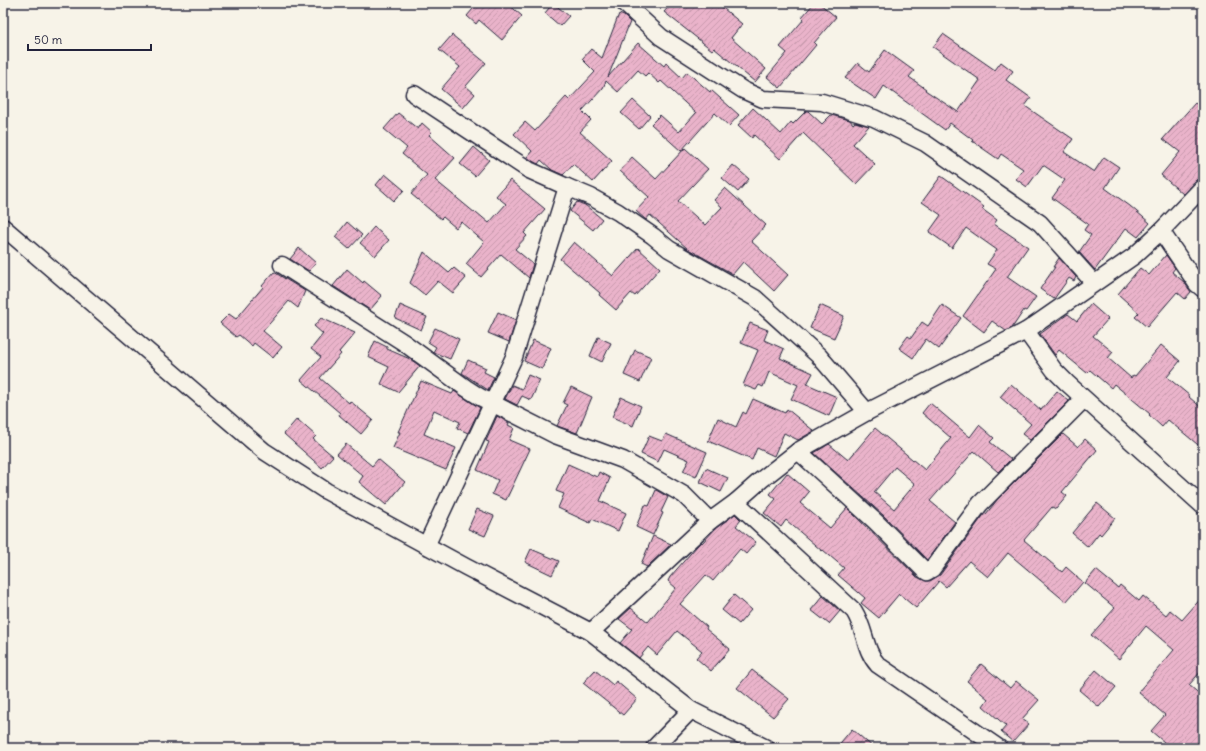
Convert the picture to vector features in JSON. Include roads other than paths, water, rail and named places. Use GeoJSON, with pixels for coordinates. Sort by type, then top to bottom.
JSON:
{"type":"FeatureCollection","features":[{"type":"Feature","properties":{"kind":"street"},"geometry":{"type":"LineString","coordinates":[[624,3],[661,37],[749,93],[763,99],[822,102],[874,118],[925,142],[1040,224],[1094,283]]}},
{"type":"Feature","properties":{"kind":"street"},"geometry":{"type":"LineString","coordinates":[[414,94],[529,170],[567,188],[591,197],[618,212],[669,249],[755,298],[819,356],[867,412]]}},
{"type":"Feature","properties":{"kind":"street"},"geometry":{"type":"LineString","coordinates":[[591,632],[710,521],[736,502],[798,451],[867,412],[1026,331],[1134,256],[1161,231],[1203,187]]}},
{"type":"Feature","properties":{"kind":"street"},"geometry":{"type":"LineString","coordinates":[[426,546],[507,374],[522,334],[567,188]]}},
{"type":"Feature","properties":{"kind":"street"},"geometry":{"type":"LineString","coordinates":[[3,227],[264,451],[326,491],[426,546],[591,632],[691,710],[766,748]]}},
{"type":"Feature","properties":{"kind":"street"},"geometry":{"type":"LineString","coordinates":[[1161,231],[1197,284],[1203,289]]}},
{"type":"Feature","properties":{"kind":"street"},"geometry":{"type":"LineString","coordinates":[[282,265],[403,342],[466,388],[555,435],[623,460],[684,495],[710,521]]}},
{"type":"Feature","properties":{"kind":"street"},"geometry":{"type":"LineString","coordinates":[[1026,331],[1054,370],[1203,506]]}},
{"type":"Feature","properties":{"kind":"street"},"geometry":{"type":"LineString","coordinates":[[798,451],[871,517],[927,572],[932,569],[980,504],[1084,399]]}},
{"type":"Feature","properties":{"kind":"street"},"geometry":{"type":"LineString","coordinates":[[736,502],[854,611],[862,626],[872,659],[878,666],[999,748]]}},
{"type":"Feature","properties":{"kind":"street"},"geometry":{"type":"LineString","coordinates":[[654,748],[691,710]]}}]}
